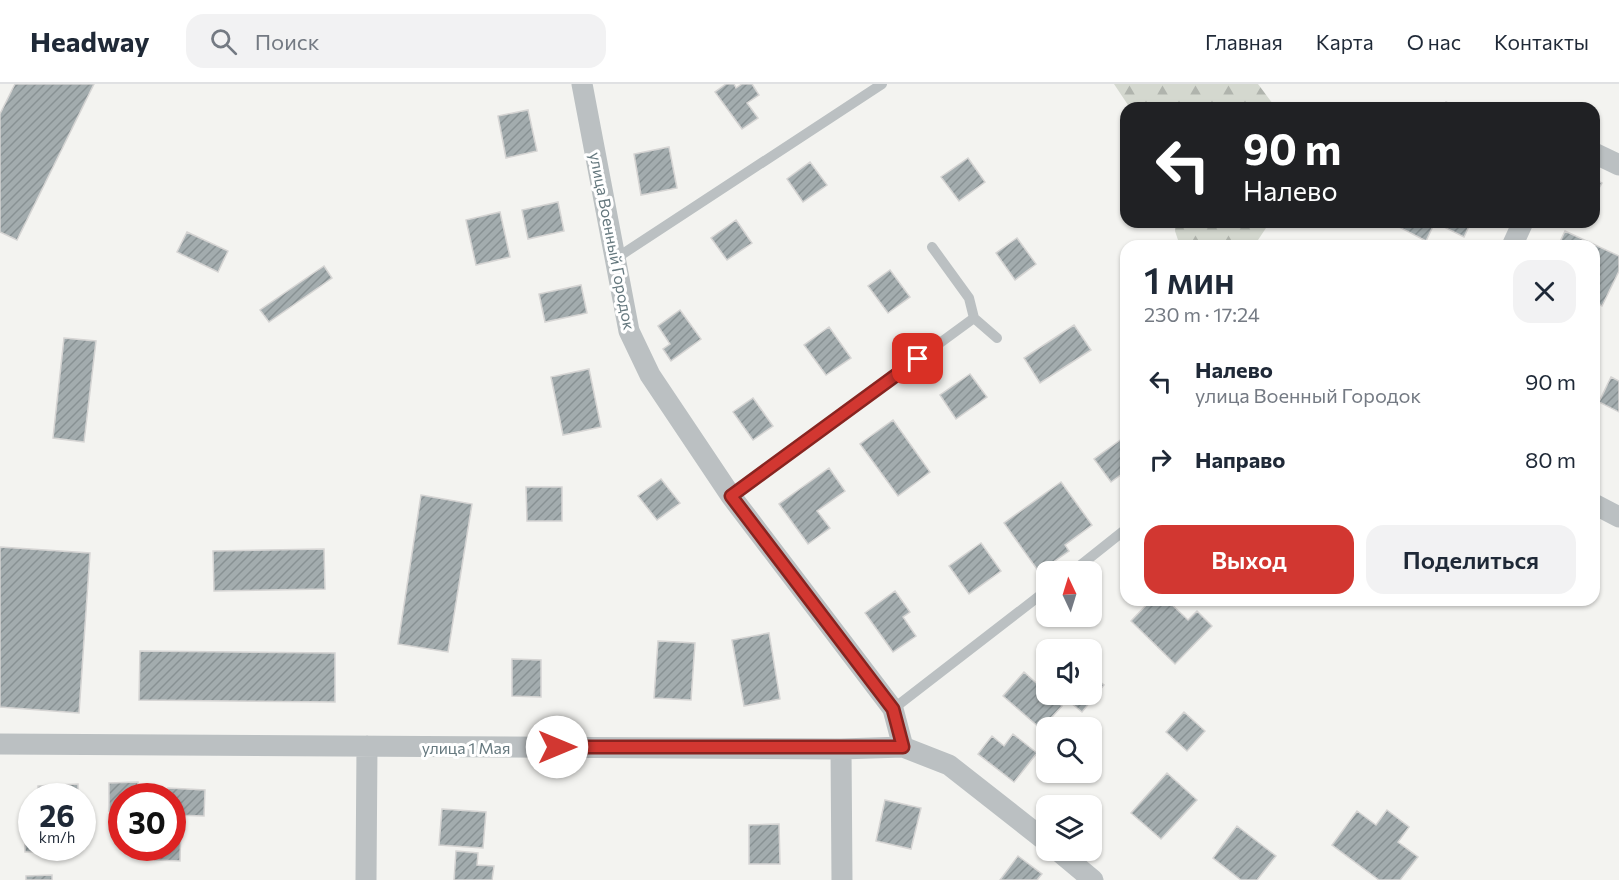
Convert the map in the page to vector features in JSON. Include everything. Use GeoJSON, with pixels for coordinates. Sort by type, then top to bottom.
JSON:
{"type":"FeatureCollection","features":[{"type":"Feature","properties":{"kind":"street","name":"улица Военный Городок"},"geometry":{"type":"LineString","coordinates":[[582,84],[629,332],[650,375],[731,496],[893,709],[903,747]]}},
{"type":"Feature","properties":{"kind":"street"},"geometry":{"type":"LineString","coordinates":[[1600,156],[1619,165]]}},
{"type":"Feature","properties":{"kind":"street"},"geometry":{"type":"LineString","coordinates":[[1600,507],[1619,517]]}},
{"type":"Feature","properties":{"kind":"street","name":"улица 1 Мая"},"geometry":{"type":"LineString","coordinates":[[0,744],[841,749],[903,747],[949,765],[1036,833]]}},
{"type":"Feature","properties":{"kind":"street"},"geometry":{"type":"LineString","coordinates":[[366,880],[367,746]]}},
{"type":"Feature","properties":{"kind":"street"},"geometry":{"type":"LineString","coordinates":[[841,749],[843,880]]}},
{"type":"Feature","properties":{"kind":"street"},"geometry":{"type":"LineString","coordinates":[[1070,861],[1093,880]]}},
{"type":"Feature","properties":{"kind":"lane"},"geometry":{"type":"LineString","coordinates":[[615,259],[882,84]]}},
{"type":"Feature","properties":{"kind":"lane"},"geometry":{"type":"LineString","coordinates":[[932,247],[969,298],[974,318],[997,338]]}},
{"type":"Feature","properties":{"kind":"lane"},"geometry":{"type":"LineString","coordinates":[[731,496],[974,318]]}},
{"type":"Feature","properties":{"kind":"lane"},"geometry":{"type":"LineString","coordinates":[[1086,561],[1120,535]]}},
{"type":"Feature","properties":{"kind":"lane"},"geometry":{"type":"LineString","coordinates":[[893,709],[1036,598]]}},
{"type":"Feature","properties":{"kind":"green space"},"geometry":{"type":"Polygon","coordinates":[[[1114,84],[1258,84],[1272,102],[1126,102],[1114,84]]]}},
{"type":"Feature","properties":{"kind":"green space"},"geometry":{"type":"Polygon","coordinates":[[[1175,228],[1266,228],[1258,240],[1178,240],[1175,228]]]}},
{"type":"Feature","properties":{"kind":"building"},"geometry":{"type":"Polygon","coordinates":[[[15,84],[94,84],[17,240],[0,232],[0,114],[15,84]]]}},
{"type":"Feature","properties":{"kind":"building"},"geometry":{"type":"Polygon","coordinates":[[[726,84],[734,84],[736,88],[742,84],[752,84],[759,95],[747,103],[758,118],[742,129],[715,92],[726,84]]]}},
{"type":"Feature","properties":{"kind":"building"},"geometry":{"type":"Polygon","coordinates":[[[528,110],[537,151],[506,158],[498,116],[528,110]]]}},
{"type":"Feature","properties":{"kind":"building"},"geometry":{"type":"Polygon","coordinates":[[[669,147],[677,188],[641,195],[634,154],[669,147]]]}},
{"type":"Feature","properties":{"kind":"building"},"geometry":{"type":"Polygon","coordinates":[[[968,158],[985,182],[959,201],[941,177],[968,158]]]}},
{"type":"Feature","properties":{"kind":"building"},"geometry":{"type":"Polygon","coordinates":[[[810,162],[827,185],[803,202],[787,179],[810,162]]]}},
{"type":"Feature","properties":{"kind":"building"},"geometry":{"type":"Polygon","coordinates":[[[558,202],[564,231],[528,239],[522,210],[558,202]]]}},
{"type":"Feature","properties":{"kind":"building"},"geometry":{"type":"Polygon","coordinates":[[[500,212],[510,257],[476,265],[466,220],[500,212]]]}},
{"type":"Feature","properties":{"kind":"building"},"geometry":{"type":"Polygon","coordinates":[[[736,220],[752,243],[727,260],[711,238],[736,220]]]}},
{"type":"Feature","properties":{"kind":"building"},"geometry":{"type":"Polygon","coordinates":[[[1401,228],[1432,228],[1426,240],[1401,228]]]}},
{"type":"Feature","properties":{"kind":"building"},"geometry":{"type":"Polygon","coordinates":[[[1446,228],[1468,228],[1464,237],[1446,228]]]}},
{"type":"Feature","properties":{"kind":"building"},"geometry":{"type":"Polygon","coordinates":[[[1565,231],[1584,240],[1561,240],[1565,231]]]}},
{"type":"Feature","properties":{"kind":"building"},"geometry":{"type":"Polygon","coordinates":[[[187,232],[228,251],[218,272],[177,252],[187,232]]]}},
{"type":"Feature","properties":{"kind":"building"},"geometry":{"type":"Polygon","coordinates":[[[1017,238],[1036,264],[1015,280],[996,253],[1017,238]]]}},
{"type":"Feature","properties":{"kind":"building"},"geometry":{"type":"Polygon","coordinates":[[[1600,247],[1619,256],[1619,271],[1602,306],[1600,305],[1600,247]]]}},
{"type":"Feature","properties":{"kind":"building"},"geometry":{"type":"Polygon","coordinates":[[[324,266],[332,278],[269,322],[260,310],[324,266]]]}},
{"type":"Feature","properties":{"kind":"building"},"geometry":{"type":"Polygon","coordinates":[[[890,270],[910,297],[888,313],[868,286],[890,270]]]}},
{"type":"Feature","properties":{"kind":"building"},"geometry":{"type":"Polygon","coordinates":[[[581,285],[587,313],[545,322],[539,294],[581,285]]]}},
{"type":"Feature","properties":{"kind":"building"},"geometry":{"type":"Polygon","coordinates":[[[680,310],[701,339],[671,361],[663,349],[670,344],[658,326],[680,310]]]}},
{"type":"Feature","properties":{"kind":"building"},"geometry":{"type":"Polygon","coordinates":[[[1074,325],[1091,350],[1040,383],[1024,358],[1074,325]]]}},
{"type":"Feature","properties":{"kind":"building"},"geometry":{"type":"Polygon","coordinates":[[[829,327],[851,358],[826,375],[804,345],[829,327]]]}},
{"type":"Feature","properties":{"kind":"building"},"geometry":{"type":"Polygon","coordinates":[[[64,338],[96,341],[84,442],[53,438],[64,338]]]}},
{"type":"Feature","properties":{"kind":"building"},"geometry":{"type":"Polygon","coordinates":[[[589,369],[601,427],[563,435],[551,377],[589,369]]]}},
{"type":"Feature","properties":{"kind":"building"},"geometry":{"type":"Polygon","coordinates":[[[970,374],[987,397],[956,419],[940,395],[970,374]]]}},
{"type":"Feature","properties":{"kind":"building"},"geometry":{"type":"Polygon","coordinates":[[[1611,377],[1619,381],[1619,412],[1600,402],[1611,377]]]}},
{"type":"Feature","properties":{"kind":"building"},"geometry":{"type":"Polygon","coordinates":[[[753,398],[773,426],[753,440],[733,412],[753,398]]]}},
{"type":"Feature","properties":{"kind":"building"},"geometry":{"type":"Polygon","coordinates":[[[893,420],[930,472],[898,496],[860,444],[893,420]]]}},
{"type":"Feature","properties":{"kind":"building"},"geometry":{"type":"Polygon","coordinates":[[[1120,440],[1120,475],[1111,482],[1094,459],[1120,440]]]}},
{"type":"Feature","properties":{"kind":"building"},"geometry":{"type":"Polygon","coordinates":[[[829,468],[845,491],[817,511],[830,528],[808,544],[779,504],[829,468]]]}},
{"type":"Feature","properties":{"kind":"building"},"geometry":{"type":"Polygon","coordinates":[[[661,479],[680,503],[657,520],[638,496],[661,479]]]}},
{"type":"Feature","properties":{"kind":"building"},"geometry":{"type":"Polygon","coordinates":[[[1061,482],[1092,525],[1065,545],[1069,551],[1055,561],[1036,561],[1036,568],[1004,523],[1061,482]]]}},
{"type":"Feature","properties":{"kind":"building"},"geometry":{"type":"Polygon","coordinates":[[[526,487],[562,487],[562,521],[527,521],[526,487]]]}},
{"type":"Feature","properties":{"kind":"building"},"geometry":{"type":"Polygon","coordinates":[[[421,495],[472,504],[448,652],[398,644],[421,495]]]}},
{"type":"Feature","properties":{"kind":"building"},"geometry":{"type":"Polygon","coordinates":[[[981,543],[1001,571],[969,594],[949,566],[981,543]]]}},
{"type":"Feature","properties":{"kind":"building"},"geometry":{"type":"Polygon","coordinates":[[[0,547],[90,553],[79,713],[0,707],[0,547]]]}},
{"type":"Feature","properties":{"kind":"building"},"geometry":{"type":"Polygon","coordinates":[[[324,549],[325,589],[214,591],[213,551],[324,549]]]}},
{"type":"Feature","properties":{"kind":"building"},"geometry":{"type":"Polygon","coordinates":[[[895,591],[910,612],[903,617],[916,636],[893,652],[865,613],[895,591]]]}},
{"type":"Feature","properties":{"kind":"building"},"geometry":{"type":"Polygon","coordinates":[[[1145,606],[1173,606],[1188,620],[1197,611],[1212,626],[1175,664],[1131,621],[1145,606]]]}},
{"type":"Feature","properties":{"kind":"building"},"geometry":{"type":"Polygon","coordinates":[[[769,633],[780,699],[744,706],[732,640],[769,633]]]}},
{"type":"Feature","properties":{"kind":"building"},"geometry":{"type":"Polygon","coordinates":[[[658,641],[695,643],[691,700],[654,698],[658,641]]]}},
{"type":"Feature","properties":{"kind":"building"},"geometry":{"type":"Polygon","coordinates":[[[140,651],[335,653],[335,702],[139,700],[140,651]]]}},
{"type":"Feature","properties":{"kind":"building"},"geometry":{"type":"Polygon","coordinates":[[[512,659],[541,660],[541,697],[512,696],[512,659]]]}},
{"type":"Feature","properties":{"kind":"building"},"geometry":{"type":"Polygon","coordinates":[[[1024,672],[1036,683],[1036,705],[1062,706],[1052,717],[1036,717],[1036,725],[1003,696],[1024,672]]]}},
{"type":"Feature","properties":{"kind":"building"},"geometry":{"type":"Polygon","coordinates":[[[1073,705],[1088,705],[1082,712],[1073,705]]]}},
{"type":"Feature","properties":{"kind":"building"},"geometry":{"type":"Polygon","coordinates":[[[1184,712],[1205,731],[1187,751],[1166,732],[1184,712]]]}},
{"type":"Feature","properties":{"kind":"building"},"geometry":{"type":"Polygon","coordinates":[[[1013,734],[1036,752],[1014,782],[978,754],[992,736],[1004,746],[1013,734]]]}},
{"type":"Feature","properties":{"kind":"building"},"geometry":{"type":"Polygon","coordinates":[[[1167,773],[1197,800],[1161,839],[1131,813],[1167,773]]]}},
{"type":"Feature","properties":{"kind":"building"},"geometry":{"type":"Polygon","coordinates":[[[186,789],[205,790],[204,816],[186,815],[186,789]]]}},
{"type":"Feature","properties":{"kind":"building"},"geometry":{"type":"Polygon","coordinates":[[[885,800],[921,808],[911,849],[876,841],[885,800]]]}},
{"type":"Feature","properties":{"kind":"building"},"geometry":{"type":"Polygon","coordinates":[[[442,809],[486,812],[483,848],[439,845],[442,809]]]}},
{"type":"Feature","properties":{"kind":"building"},"geometry":{"type":"Polygon","coordinates":[[[1387,810],[1409,827],[1398,842],[1418,857],[1400,880],[1379,880],[1332,845],[1357,811],[1376,825],[1387,810]]]}},
{"type":"Feature","properties":{"kind":"building"},"geometry":{"type":"Polygon","coordinates":[[[779,824],[780,864],[749,864],[749,825],[779,824]]]}},
{"type":"Feature","properties":{"kind":"building"},"geometry":{"type":"Polygon","coordinates":[[[1237,826],[1276,856],[1257,880],[1241,880],[1213,858],[1237,826]]]}},
{"type":"Feature","properties":{"kind":"building"},"geometry":{"type":"Polygon","coordinates":[[[456,851],[478,853],[477,865],[494,866],[492,880],[454,880],[456,851]]]}},
{"type":"Feature","properties":{"kind":"building"},"geometry":{"type":"Polygon","coordinates":[[[1018,856],[1042,874],[1037,880],[1000,880],[1018,856]]]}},
{"type":"Feature","properties":{"kind":"building"},"geometry":{"type":"Polygon","coordinates":[[[52,875],[52,880],[26,880],[26,876],[52,875]]]}},
{"type":"Feature","properties":{"kind":"route"},"geometry":{"type":"LineString","coordinates":[[557,747],[841,749],[903,747],[893,709],[731,496],[918,359]]}}]}
